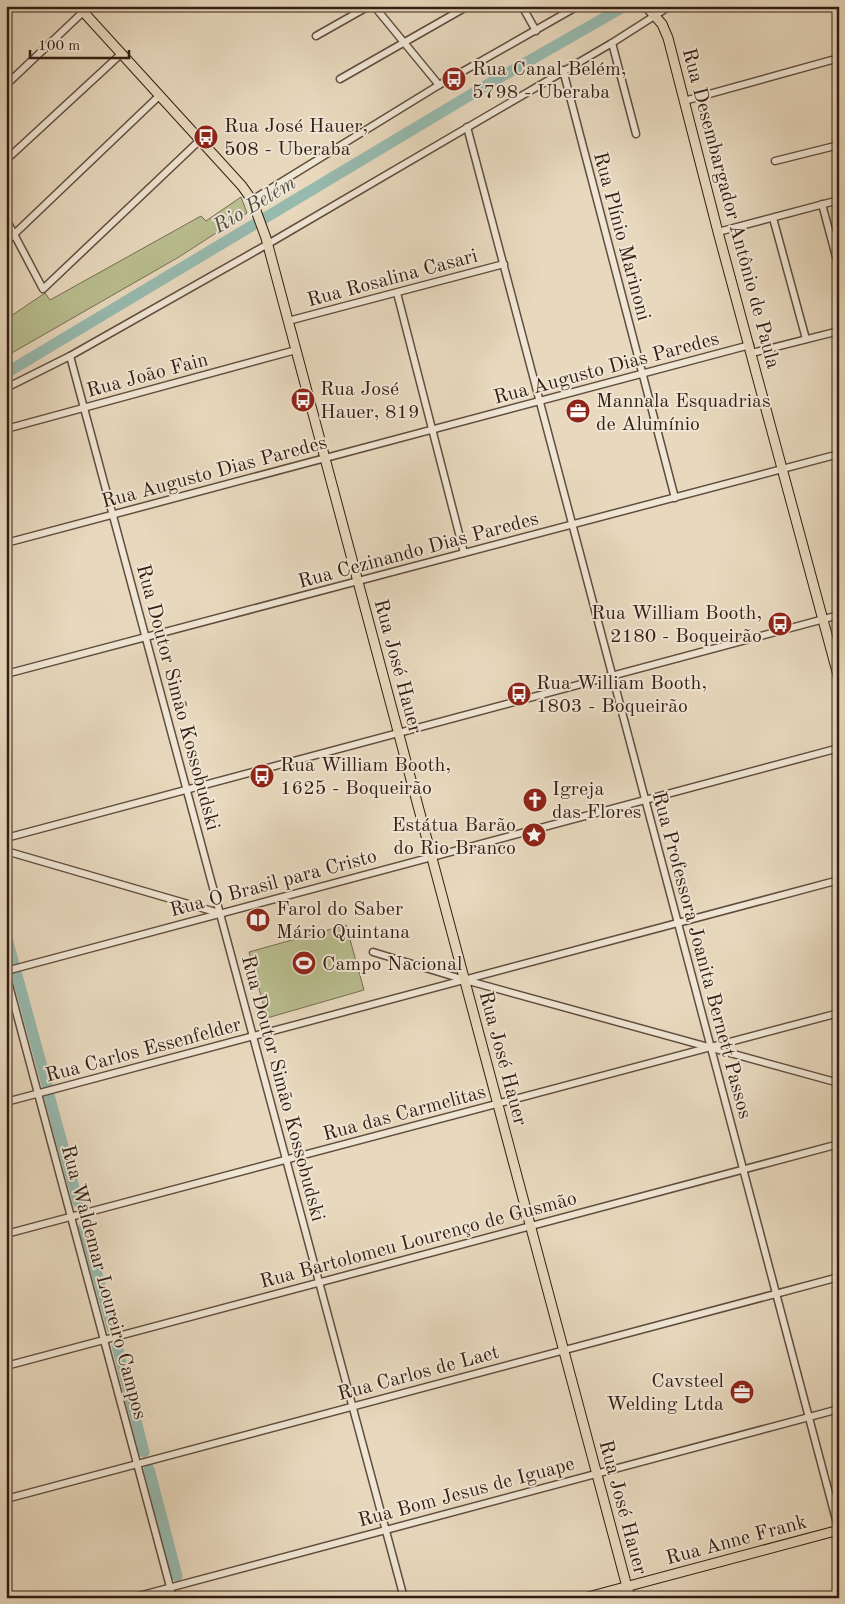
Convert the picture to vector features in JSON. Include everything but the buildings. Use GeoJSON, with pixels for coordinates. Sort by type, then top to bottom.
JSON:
{"type":"FeatureCollection","features":[{"type":"Feature","properties":{"kind":"main road","name":"Rua José Hauer"},"geometry":{"type":"LineString","coordinates":[[80,9],[242,186],[253,203],[267,241],[630,1598]]}},
{"type":"Feature","properties":{"kind":"main road","name":"Rua Desembargador Antônio de Paula"},"geometry":{"type":"LineString","coordinates":[[651,12],[668,38],[718,232],[839,679]]}},
{"type":"Feature","properties":{"kind":"main road","name":"Rua Anne Frank"},"geometry":{"type":"LineString","coordinates":[[584,1598],[839,1530]]}},
{"type":"Feature","properties":{"kind":"street"},"geometry":{"type":"LineString","coordinates":[[316,36],[369,6]]}},
{"type":"Feature","properties":{"kind":"street"},"geometry":{"type":"LineString","coordinates":[[374,6],[439,85]]}},
{"type":"Feature","properties":{"kind":"street"},"geometry":{"type":"LineString","coordinates":[[340,79],[468,6]]}},
{"type":"Feature","properties":{"kind":"street"},"geometry":{"type":"LineString","coordinates":[[522,6],[536,31]]}},
{"type":"Feature","properties":{"kind":"street"},"geometry":{"type":"LineString","coordinates":[[253,203],[439,85],[578,6]]}},
{"type":"Feature","properties":{"kind":"street"},"geometry":{"type":"LineString","coordinates":[[6,388],[70,356],[612,43],[651,12],[670,6]]}},
{"type":"Feature","properties":{"kind":"street"},"geometry":{"type":"LineString","coordinates":[[6,85],[80,9]]}},
{"type":"Feature","properties":{"kind":"street"},"geometry":{"type":"LineString","coordinates":[[612,43],[636,134]]}},
{"type":"Feature","properties":{"kind":"street"},"geometry":{"type":"LineString","coordinates":[[6,160],[121,54]]}},
{"type":"Feature","properties":{"kind":"street"},"geometry":{"type":"LineString","coordinates":[[684,101],[839,58]]}},
{"type":"Feature","properties":{"kind":"street","name":"Rua Plínio Marinoni"},"geometry":{"type":"LineString","coordinates":[[563,70],[675,498]]}},
{"type":"Feature","properties":{"kind":"street"},"geometry":{"type":"LineString","coordinates":[[6,242],[159,96]]}},
{"type":"Feature","properties":{"kind":"street","name":"Rua Professora Joanita Bernett Passos"},"geometry":{"type":"LineString","coordinates":[[467,127],[839,1530]]}},
{"type":"Feature","properties":{"kind":"street"},"geometry":{"type":"LineString","coordinates":[[6,219],[43,289],[200,140]]}},
{"type":"Feature","properties":{"kind":"street"},"geometry":{"type":"LineString","coordinates":[[775,161],[839,144]]}},
{"type":"Feature","properties":{"kind":"street"},"geometry":{"type":"LineString","coordinates":[[718,232],[839,200]]}},
{"type":"Feature","properties":{"kind":"street"},"geometry":{"type":"LineString","coordinates":[[822,204],[839,268]]}},
{"type":"Feature","properties":{"kind":"street"},"geometry":{"type":"LineString","coordinates":[[773,218],[806,339]]}},
{"type":"Feature","properties":{"kind":"street","name":"Rua Rosalina Casari"},"geometry":{"type":"LineString","coordinates":[[288,321],[504,264]]}},
{"type":"Feature","properties":{"kind":"street"},"geometry":{"type":"LineString","coordinates":[[397,293],[464,553]]}},
{"type":"Feature","properties":{"kind":"street","name":"Rua Augusto Dias Paredes"},"geometry":{"type":"LineString","coordinates":[[6,543],[642,374],[839,331]]}},
{"type":"Feature","properties":{"kind":"street","name":"Rua João Fain"},"geometry":{"type":"LineString","coordinates":[[6,429],[296,350]]}},
{"type":"Feature","properties":{"kind":"street","name":"Rua Doutor Simão Kossobudski"},"geometry":{"type":"LineString","coordinates":[[70,356],[404,1598]]}},
{"type":"Feature","properties":{"kind":"street","name":"Rua Cezinando Dias Paredes"},"geometry":{"type":"LineString","coordinates":[[6,674],[839,454]]}},
{"type":"Feature","properties":{"kind":"street"},"geometry":{"type":"LineString","coordinates":[[6,838],[839,615]]}},
{"type":"Feature","properties":{"kind":"street","name":"Rua O Brasil para Cristo"},"geometry":{"type":"LineString","coordinates":[[11,970],[839,748]]}},
{"type":"Feature","properties":{"kind":"street"},"geometry":{"type":"LineString","coordinates":[[6,851],[220,914]]}},
{"type":"Feature","properties":{"kind":"street","name":"Rua Carlos Essenfelder"},"geometry":{"type":"LineString","coordinates":[[6,1102],[839,880]]}},
{"type":"Feature","properties":{"kind":"street"},"geometry":{"type":"LineString","coordinates":[[373,952],[465,980],[839,1083]]}},
{"type":"Feature","properties":{"kind":"street","name":"Rua Waldemar Loureiro Campos"},"geometry":{"type":"LineString","coordinates":[[11,970],[38,1094],[173,1598]]}},
{"type":"Feature","properties":{"kind":"street","name":"Rua das Carmelitas"},"geometry":{"type":"LineString","coordinates":[[6,1234],[839,1013]]}},
{"type":"Feature","properties":{"kind":"street","name":"Rua Bartolomeu Lourenço de Gusmão"},"geometry":{"type":"LineString","coordinates":[[6,1366],[839,1144]]}},
{"type":"Feature","properties":{"kind":"street","name":"Rua Carlos de Laet"},"geometry":{"type":"LineString","coordinates":[[6,1499],[839,1277]]}},
{"type":"Feature","properties":{"kind":"street","name":"Rua Bom Jesus de Iguape"},"geometry":{"type":"LineString","coordinates":[[131,1598],[839,1409]]}},
{"type":"Feature","properties":{"kind":"green space"},"geometry":{"type":"Polygon","coordinates":[[[241,197],[247,213],[179,257],[10,354],[6,353],[8,318],[45,293],[50,300],[201,216],[206,221],[241,197]]]}},
{"type":"Feature","properties":{"kind":"green space","name":"Campo Nacional"},"geometry":{"type":"Polygon","coordinates":[[[346,925],[364,990],[267,1018],[249,952],[346,925]]]}},
{"type":"Feature","properties":{"kind":"waterway","name":"Rio Belém"},"geometry":{"type":"LineString","coordinates":[[6,373],[492,82],[625,6]]}},
{"type":"Feature","properties":{"kind":"waterway","name":"Rio Belém"},"geometry":{"type":"LineString","coordinates":[[6,367],[13,369]]}},
{"type":"Feature","properties":{"kind":"waterway"},"geometry":{"type":"LineString","coordinates":[[6,935],[47,1085]]}},
{"type":"Feature","properties":{"kind":"waterway"},"geometry":{"type":"LineString","coordinates":[[49,1095],[78,1202]]}},
{"type":"Feature","properties":{"kind":"waterway"},"geometry":{"type":"LineString","coordinates":[[84,1227],[112,1328]]}},
{"type":"Feature","properties":{"kind":"waterway"},"geometry":{"type":"LineString","coordinates":[[117,1346],[144,1452]]}},
{"type":"Feature","properties":{"kind":"waterway"},"geometry":{"type":"LineString","coordinates":[[149,1469],[177,1576]]}},
{"type":"Feature","properties":{"kind":"place","name":"Rua Canal Belém, 5798 - Uberaba"},"geometry":{"type":"Point","coordinates":[454,79]}},
{"type":"Feature","properties":{"kind":"place","name":"Rua José Hauer, 508 - Uberaba"},"geometry":{"type":"Point","coordinates":[206,137]}},
{"type":"Feature","properties":{"kind":"place","name":"Rua José Hauer, 819"},"geometry":{"type":"Point","coordinates":[303,400]}},
{"type":"Feature","properties":{"kind":"place","name":"Mannala Esquadrias de Alumínio"},"geometry":{"type":"Point","coordinates":[578,411]}},
{"type":"Feature","properties":{"kind":"place","name":"Rua William Booth, 2180 - Boqueirão"},"geometry":{"type":"Point","coordinates":[780,624]}},
{"type":"Feature","properties":{"kind":"place","name":"Rua William Booth, 1803 - Boqueirão"},"geometry":{"type":"Point","coordinates":[519,694]}},
{"type":"Feature","properties":{"kind":"place","name":"Rua William Booth, 1625 - Boqueirão"},"geometry":{"type":"Point","coordinates":[262,776]}},
{"type":"Feature","properties":{"kind":"place","name":"Igreja das Flores"},"geometry":{"type":"Point","coordinates":[535,800]}},
{"type":"Feature","properties":{"kind":"place","name":"Estátua Barão do Rio Branco"},"geometry":{"type":"Point","coordinates":[534,835]}},
{"type":"Feature","properties":{"kind":"place","name":"Farol do Saber Mário Quintana"},"geometry":{"type":"Point","coordinates":[258,920]}},
{"type":"Feature","properties":{"kind":"place","name":"Campo Nacional"},"geometry":{"type":"Point","coordinates":[304,963]}},
{"type":"Feature","properties":{"kind":"place","name":"Cavsteel Welding Ltda"},"geometry":{"type":"Point","coordinates":[742,1392]}}]}
